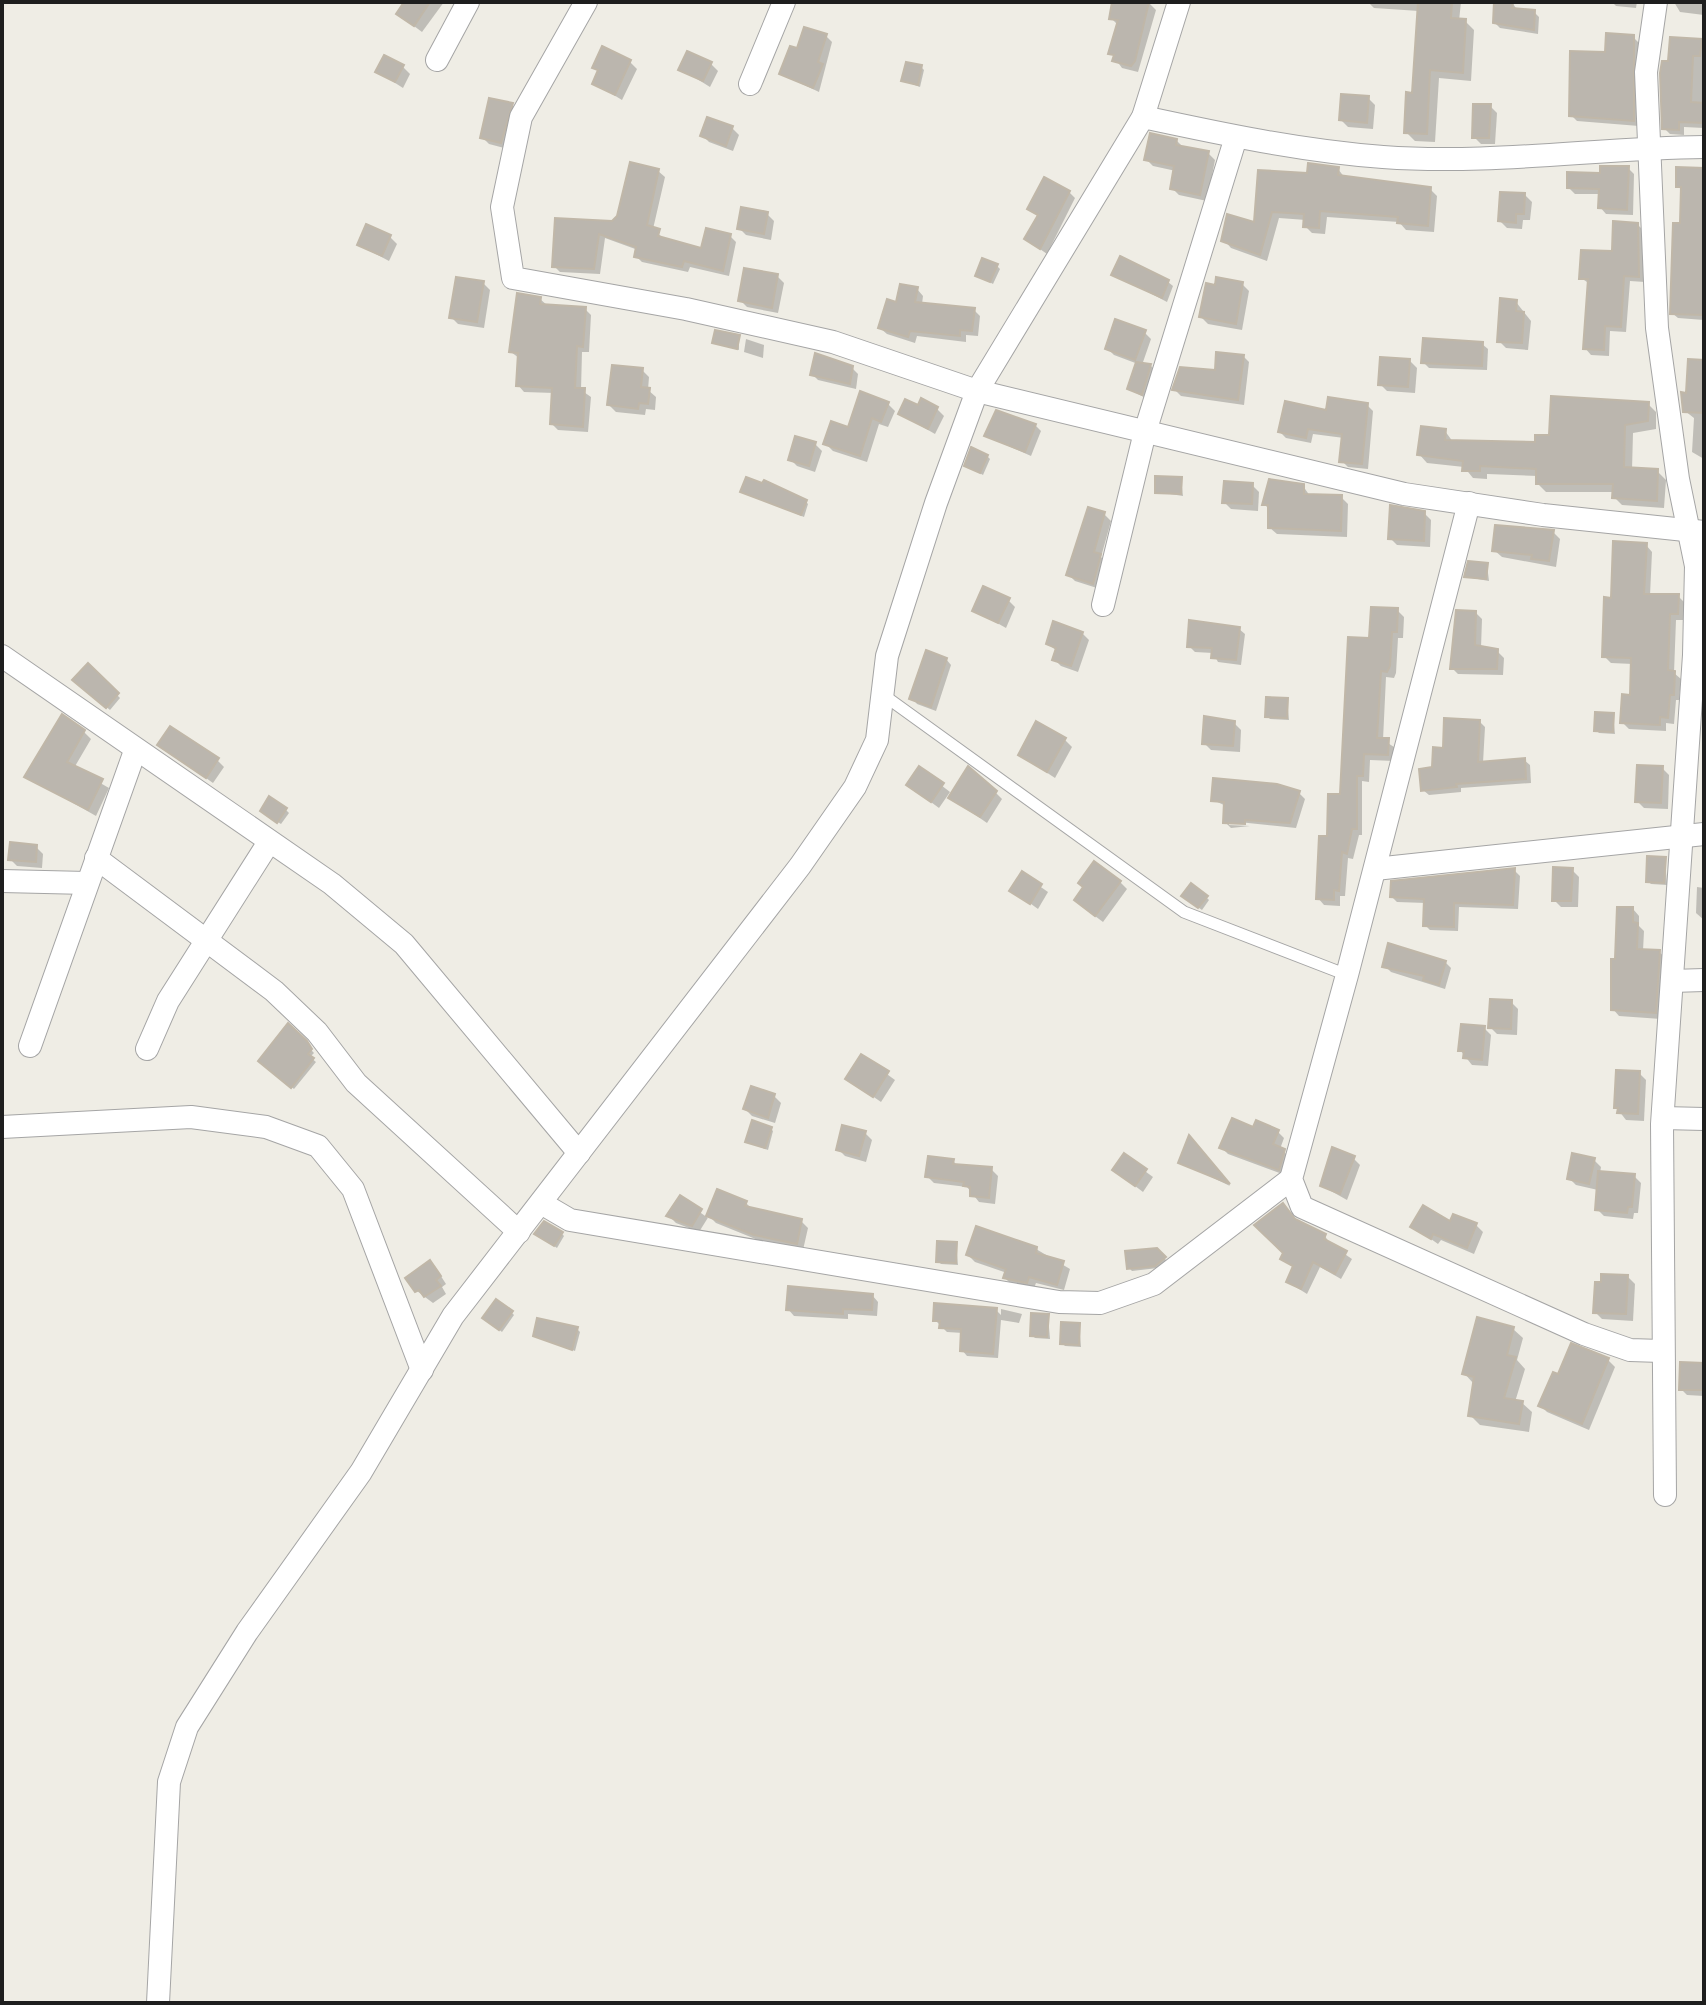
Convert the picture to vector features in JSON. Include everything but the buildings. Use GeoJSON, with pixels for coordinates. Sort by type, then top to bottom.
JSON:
{"type":"FeatureCollection","features":[{"type":"Feature","properties":{"kind":"street"},"geometry":{"type":"LineString","coordinates":[[437,60],[468,2]]}},
{"type":"Feature","properties":{"kind":"street"},"geometry":{"type":"LineString","coordinates":[[586,2],[521,117],[502,207],[513,278],[686,309],[833,342],[977,391],[1404,494],[1696,531]]}},
{"type":"Feature","properties":{"kind":"street"},"geometry":{"type":"LineString","coordinates":[[750,84],[784,2]]}},
{"type":"Feature","properties":{"kind":"street"},"geometry":{"type":"LineString","coordinates":[[158,2003],[169,1782],[187,1727],[247,1632],[361,1472],[453,1316],[800,866],[855,787],[877,740],[887,656],[977,391],[1143,117],[1179,2]]}},
{"type":"Feature","properties":{"kind":"street"},"geometry":{"type":"LineString","coordinates":[[1656,2],[1646,72],[1657,328],[1696,531],[1693,836],[1672,981],[1663,1118],[1661,1351],[1665,1495]]}},
{"type":"Feature","properties":{"kind":"street"},"geometry":{"type":"LineString","coordinates":[[1143,117],[1236,137],[1383,157],[1533,157],[1704,147]]}},
{"type":"Feature","properties":{"kind":"street"},"geometry":{"type":"LineString","coordinates":[[1103,605],[1145,432],[1236,137]]}},
{"type":"Feature","properties":{"kind":"street"},"geometry":{"type":"LineString","coordinates":[[1469,503],[1291,1179],[1302,1207],[1584,1334],[1630,1350],[1661,1351]]}},
{"type":"Feature","properties":{"kind":"street"},"geometry":{"type":"LineString","coordinates":[[2,656],[135,751],[332,884],[404,944],[579,1153]]}},
{"type":"Feature","properties":{"kind":"street"},"geometry":{"type":"LineString","coordinates":[[30,1046],[135,751]]}},
{"type":"Feature","properties":{"kind":"street"},"geometry":{"type":"LineString","coordinates":[[1375,869],[1693,836]]}},
{"type":"Feature","properties":{"kind":"street"},"geometry":{"type":"LineString","coordinates":[[147,1049],[168,1001],[269,842]]}},
{"type":"Feature","properties":{"kind":"street"},"geometry":{"type":"LineString","coordinates":[[96,858],[208,939],[285,1001],[317,1032],[356,1083],[519,1232]]}},
{"type":"Feature","properties":{"kind":"street"},"geometry":{"type":"LineString","coordinates":[[2,881],[87,883]]}},
{"type":"Feature","properties":{"kind":"street"},"geometry":{"type":"LineString","coordinates":[[1672,981],[1704,980]]}},
{"type":"Feature","properties":{"kind":"street"},"geometry":{"type":"LineString","coordinates":[[2,1127],[191,1117],[266,1127],[318,1146],[353,1189],[422,1370]]}},
{"type":"Feature","properties":{"kind":"street"},"geometry":{"type":"LineString","coordinates":[[1663,1118],[1704,1119]]}},
{"type":"Feature","properties":{"kind":"street"},"geometry":{"type":"LineString","coordinates":[[541,1203],[570,1220],[1044,1299],[1100,1303],[1154,1284],[1291,1179]]}},
{"type":"Feature","properties":{"kind":"lane"},"geometry":{"type":"LineString","coordinates":[[882,694],[1184,912],[1347,975]]}}]}
